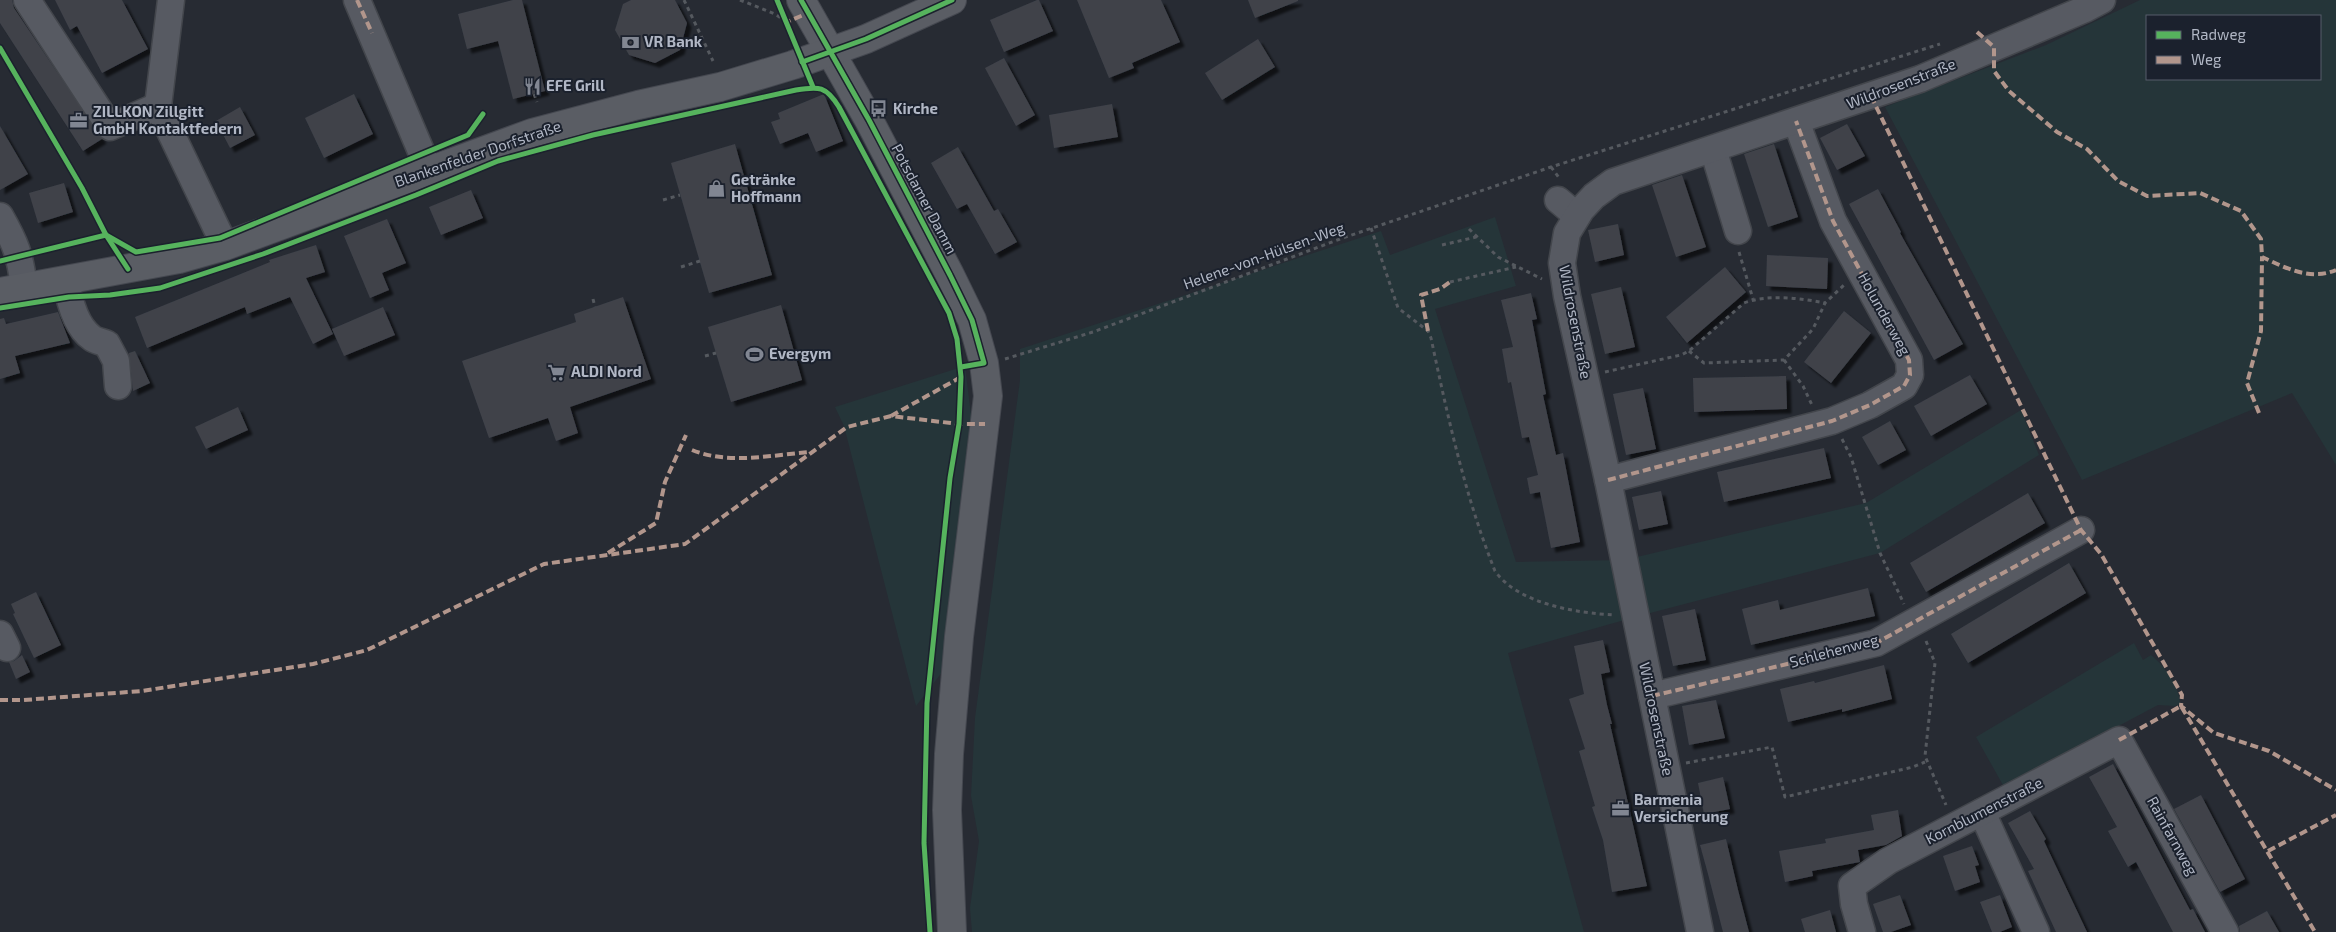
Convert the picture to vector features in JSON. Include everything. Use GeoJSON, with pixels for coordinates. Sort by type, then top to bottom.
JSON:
{"type":"FeatureCollection","features":[{"type":"Feature","properties":{"kind":"main road","name":"Blankenfelder Dorfstraße"},"geometry":{"type":"LineString","coordinates":[[12,289],[179,259],[225,246],[532,133],[638,105],[720,87],[830,52],[906,22],[952,0]]}},
{"type":"Feature","properties":{"kind":"main road","name":"Potsdamer Damm"},"geometry":{"type":"LineString","coordinates":[[794,11],[830,52],[869,120],[972,320],[984,363],[988,396],[959,637],[949,754],[947,810],[952,932]]}},
{"type":"Feature","properties":{"kind":"street"},"geometry":{"type":"LineString","coordinates":[[27,0],[110,127],[158,106]]}},
{"type":"Feature","properties":{"kind":"street"},"geometry":{"type":"LineString","coordinates":[[171,0],[158,106],[225,246]]}},
{"type":"Feature","properties":{"kind":"street"},"geometry":{"type":"LineString","coordinates":[[357,0],[429,170]]}},
{"type":"Feature","properties":{"kind":"street","name":"Wildrosenstraße"},"geometry":{"type":"LineString","coordinates":[[1700,932],[1608,480],[1566,290],[1562,263],[1567,233],[1568,208],[1594,196],[1613,182],[1920,79],[2102,0]]}},
{"type":"Feature","properties":{"kind":"street","name":"Holunderweg"},"geometry":{"type":"LineString","coordinates":[[1608,480],[1822,424],[1870,405],[1904,386],[1910,376],[1909,360],[1833,222],[1796,121]]}},
{"type":"Feature","properties":{"kind":"street"},"geometry":{"type":"LineString","coordinates":[[1713,149],[1738,231]]}},
{"type":"Feature","properties":{"kind":"street"},"geometry":{"type":"LineString","coordinates":[[0,216],[20,256],[12,289]]}},
{"type":"Feature","properties":{"kind":"street"},"geometry":{"type":"LineString","coordinates":[[66,280],[70,302],[81,325],[93,339],[107,344],[116,361],[118,386]]}},
{"type":"Feature","properties":{"kind":"street","name":"Schlehenweg"},"geometry":{"type":"LineString","coordinates":[[1652,696],[1876,643],[2081,530]]}},
{"type":"Feature","properties":{"kind":"street","name":"Kornblumenstraße"},"geometry":{"type":"LineString","coordinates":[[1862,932],[1854,904],[1852,886],[1888,861],[2119,740]]}},
{"type":"Feature","properties":{"kind":"street","name":"Rainfarnweg"},"geometry":{"type":"LineString","coordinates":[[2119,740],[2225,932]]}},
{"type":"Feature","properties":{"kind":"street"},"geometry":{"type":"LineString","coordinates":[[1982,812],[2036,932]]}},
{"type":"Feature","properties":{"kind":"path"},"geometry":{"type":"LineString","coordinates":[[684,0],[713,61]]}},
{"type":"Feature","properties":{"kind":"path"},"geometry":{"type":"LineString","coordinates":[[740,0],[775,14],[794,11]]}},
{"type":"Feature","properties":{"kind":"path"},"geometry":{"type":"LineString","coordinates":[[534,94],[537,102]]}},
{"type":"Feature","properties":{"kind":"path"},"geometry":{"type":"LineString","coordinates":[[663,200],[680,195]]}},
{"type":"Feature","properties":{"kind":"path"},"geometry":{"type":"LineString","coordinates":[[1371,228],[1398,308],[1428,330],[1431,338],[1450,428],[1467,495],[1483,541],[1499,576],[1516,592],[1540,601],[1589,614],[1635,617]]}},
{"type":"Feature","properties":{"kind":"path"},"geometry":{"type":"LineString","coordinates":[[1469,228],[1498,257],[1566,290]]}},
{"type":"Feature","properties":{"kind":"path"},"geometry":{"type":"LineString","coordinates":[[1738,231],[1734,235],[1753,299]]}},
{"type":"Feature","properties":{"kind":"path"},"geometry":{"type":"LineString","coordinates":[[1442,245],[1476,236]]}},
{"type":"Feature","properties":{"kind":"path"},"geometry":{"type":"LineString","coordinates":[[681,266],[700,261]]}},
{"type":"Feature","properties":{"kind":"path"},"geometry":{"type":"LineString","coordinates":[[1450,282],[1516,267]]}},
{"type":"Feature","properties":{"kind":"path"},"geometry":{"type":"LineString","coordinates":[[1689,351],[1704,364],[1784,360],[1813,329],[1825,303],[1859,270]]}},
{"type":"Feature","properties":{"kind":"path"},"geometry":{"type":"LineString","coordinates":[[593,299],[595,307]]}},
{"type":"Feature","properties":{"kind":"path"},"geometry":{"type":"LineString","coordinates":[[1585,376],[1681,355],[1689,351],[1744,302],[1753,299],[1807,299],[1825,303]]}},
{"type":"Feature","properties":{"kind":"path"},"geometry":{"type":"LineString","coordinates":[[705,356],[716,353]]}},
{"type":"Feature","properties":{"kind":"path"},"geometry":{"type":"LineString","coordinates":[[1784,360],[1803,386],[1822,424]]}},
{"type":"Feature","properties":{"kind":"path"},"geometry":{"type":"LineString","coordinates":[[1666,766],[1772,747],[1785,797],[1913,768],[1926,762]]}},
{"type":"Feature","properties":{"kind":"shaded area"},"geometry":{"type":"Polygon","coordinates":[[[2140,0],[2336,0],[2336,465],[2292,393],[2082,480],[1885,107],[2046,45],[2140,0]]]}},
{"type":"Feature","properties":{"kind":"shaded area"},"geometry":{"type":"Polygon","coordinates":[[[1495,217],[1516,286],[1435,309],[1516,562],[1624,560],[1866,503],[2021,410],[2039,455],[1880,553],[1635,617],[1508,653],[1584,932],[972,932],[970,908],[979,841],[971,796],[975,718],[1020,380],[1020,349],[1381,231],[1390,255],[1495,217]]]}},
{"type":"Feature","properties":{"kind":"shaded area"},"geometry":{"type":"Polygon","coordinates":[[[965,366],[972,423],[946,667],[916,706],[844,426],[835,407],[965,366]]]}},
{"type":"Feature","properties":{"kind":"shaded area"},"geometry":{"type":"Polygon","coordinates":[[[2134,643],[2143,660],[2151,655],[2166,670],[2177,691],[2180,704],[2175,706],[2158,705],[2004,787],[1976,737],[2134,643]]]}},
{"type":"Feature","properties":{"kind":"building"},"geometry":{"type":"Polygon","coordinates":[[[0,0],[12,0],[14,8],[102,139],[83,151],[0,23],[0,0]]]}},
{"type":"Feature","properties":{"kind":"building"},"geometry":{"type":"Polygon","coordinates":[[[55,0],[122,0],[148,49],[102,73],[77,26],[70,30],[55,0]]]}},
{"type":"Feature","properties":{"kind":"building"},"geometry":{"type":"Polygon","coordinates":[[[513,0],[522,0],[545,91],[513,99],[498,41],[467,49],[458,14],[513,0]]]}},
{"type":"Feature","properties":{"kind":"building"},"geometry":{"type":"Polygon","coordinates":[[[631,0],[675,0],[687,23],[680,50],[655,63],[629,55],[615,30],[623,4],[631,0]]]}},
{"type":"Feature","properties":{"kind":"building"},"geometry":{"type":"Polygon","coordinates":[[[1039,0],[1053,31],[1004,52],[990,20],[1039,0]]]}},
{"type":"Feature","properties":{"kind":"building"},"geometry":{"type":"Polygon","coordinates":[[[1077,0],[1161,0],[1180,42],[1132,63],[1134,68],[1109,78],[1077,0]]]}},
{"type":"Feature","properties":{"kind":"building"},"geometry":{"type":"Polygon","coordinates":[[[1248,0],[1298,0],[1298,1],[1255,18],[1248,0]]]}},
{"type":"Feature","properties":{"kind":"building"},"geometry":{"type":"Polygon","coordinates":[[[1258,39],[1275,67],[1222,100],[1205,73],[1258,39]]]}},
{"type":"Feature","properties":{"kind":"building"},"geometry":{"type":"Polygon","coordinates":[[[1004,58],[1035,115],[1016,126],[985,68],[1004,58]]]}},
{"type":"Feature","properties":{"kind":"building"},"geometry":{"type":"Polygon","coordinates":[[[354,94],[373,134],[324,158],[305,118],[354,94]]]}},
{"type":"Feature","properties":{"kind":"building"},"geometry":{"type":"Polygon","coordinates":[[[824,94],[843,141],[816,152],[808,133],[780,144],[771,122],[780,119],[778,113],[824,94]]]}},
{"type":"Feature","properties":{"kind":"building"},"geometry":{"type":"Polygon","coordinates":[[[1112,104],[1118,137],[1054,148],[1049,115],[1112,104]]]}},
{"type":"Feature","properties":{"kind":"building"},"geometry":{"type":"Polygon","coordinates":[[[240,107],[255,135],[230,148],[216,121],[240,107]]]}},
{"type":"Feature","properties":{"kind":"building"},"geometry":{"type":"Polygon","coordinates":[[[1847,124],[1865,156],[1837,170],[1820,138],[1847,124]]]}},
{"type":"Feature","properties":{"kind":"building"},"geometry":{"type":"Polygon","coordinates":[[[0,126],[28,174],[0,190],[0,126]]]}},
{"type":"Feature","properties":{"kind":"building"},"geometry":{"type":"Polygon","coordinates":[[[735,144],[772,275],[709,293],[671,163],[735,144]]]}},
{"type":"Feature","properties":{"kind":"building"},"geometry":{"type":"Polygon","coordinates":[[[1774,144],[1798,217],[1768,227],[1744,154],[1774,144]]]}},
{"type":"Feature","properties":{"kind":"building"},"geometry":{"type":"Polygon","coordinates":[[[958,147],[994,211],[998,209],[1017,242],[995,254],[967,204],[957,209],[931,163],[958,147]]]}},
{"type":"Feature","properties":{"kind":"building"},"geometry":{"type":"Polygon","coordinates":[[[1682,175],[1706,247],[1676,257],[1652,185],[1682,175]]]}},
{"type":"Feature","properties":{"kind":"building"},"geometry":{"type":"Polygon","coordinates":[[[64,183],[73,212],[38,223],[29,193],[64,183]]]}},
{"type":"Feature","properties":{"kind":"building"},"geometry":{"type":"Polygon","coordinates":[[[1878,189],[1900,233],[1963,344],[1934,360],[1849,204],[1878,189]]]}},
{"type":"Feature","properties":{"kind":"building"},"geometry":{"type":"Polygon","coordinates":[[[471,190],[483,218],[441,235],[429,207],[471,190]]]}},
{"type":"Feature","properties":{"kind":"building"},"geometry":{"type":"Polygon","coordinates":[[[387,219],[406,263],[382,273],[389,290],[370,298],[344,236],[387,219]]]}},
{"type":"Feature","properties":{"kind":"building"},"geometry":{"type":"Polygon","coordinates":[[[1618,224],[1624,255],[1595,262],[1588,230],[1618,224]]]}},
{"type":"Feature","properties":{"kind":"building"},"geometry":{"type":"Polygon","coordinates":[[[316,245],[325,272],[306,278],[333,334],[313,344],[290,297],[247,314],[245,307],[147,348],[135,317],[270,262],[269,260],[316,245]]]}},
{"type":"Feature","properties":{"kind":"building"},"geometry":{"type":"Polygon","coordinates":[[[1767,255],[1828,258],[1827,289],[1766,286],[1767,255]]]}},
{"type":"Feature","properties":{"kind":"building"},"geometry":{"type":"Polygon","coordinates":[[[1725,267],[1746,292],[1687,343],[1666,317],[1725,267]]]}},
{"type":"Feature","properties":{"kind":"building"},"geometry":{"type":"Polygon","coordinates":[[[1621,287],[1635,347],[1605,354],[1591,294],[1621,287]]]}},
{"type":"Feature","properties":{"kind":"building"},"geometry":{"type":"Polygon","coordinates":[[[1531,293],[1537,319],[1532,320],[1546,394],[1543,395],[1556,455],[1563,453],[1580,542],[1551,548],[1540,492],[1530,494],[1527,478],[1538,475],[1529,437],[1522,438],[1511,382],[1508,383],[1502,349],[1513,347],[1501,300],[1531,293]]]}},
{"type":"Feature","properties":{"kind":"building"},"geometry":{"type":"Polygon","coordinates":[[[623,297],[651,379],[570,407],[578,433],[556,441],[548,418],[489,438],[462,361],[576,322],[574,314],[623,297]]]}},
{"type":"Feature","properties":{"kind":"building"},"geometry":{"type":"Polygon","coordinates":[[[781,305],[802,380],[731,402],[708,327],[781,305]]]}},
{"type":"Feature","properties":{"kind":"building"},"geometry":{"type":"Polygon","coordinates":[[[383,307],[395,335],[344,356],[332,329],[383,307]]]}},
{"type":"Feature","properties":{"kind":"building"},"geometry":{"type":"Polygon","coordinates":[[[1844,311],[1871,333],[1831,383],[1804,362],[1844,311]]]}},
{"type":"Feature","properties":{"kind":"building"},"geometry":{"type":"Polygon","coordinates":[[[58,312],[70,343],[15,356],[20,373],[0,379],[0,319],[4,318],[6,324],[58,312]]]}},
{"type":"Feature","properties":{"kind":"building"},"geometry":{"type":"Polygon","coordinates":[[[135,351],[150,383],[133,391],[129,353],[135,351]]]}},
{"type":"Feature","properties":{"kind":"building"},"geometry":{"type":"Polygon","coordinates":[[[1970,375],[1987,404],[1931,436],[1914,406],[1970,375]]]}},
{"type":"Feature","properties":{"kind":"building"},"geometry":{"type":"Polygon","coordinates":[[[1786,376],[1787,409],[1694,412],[1693,378],[1786,376]]]}},
{"type":"Feature","properties":{"kind":"building"},"geometry":{"type":"Polygon","coordinates":[[[1643,388],[1656,449],[1626,455],[1613,394],[1643,388]]]}},
{"type":"Feature","properties":{"kind":"building"},"geometry":{"type":"Polygon","coordinates":[[[238,407],[248,430],[206,449],[195,427],[238,407]]]}},
{"type":"Feature","properties":{"kind":"building"},"geometry":{"type":"Polygon","coordinates":[[[1890,421],[1906,450],[1878,465],[1862,437],[1890,421]]]}},
{"type":"Feature","properties":{"kind":"building"},"geometry":{"type":"Polygon","coordinates":[[[1824,448],[1831,478],[1724,502],[1717,472],[1824,448]]]}},
{"type":"Feature","properties":{"kind":"building"},"geometry":{"type":"Polygon","coordinates":[[[1661,491],[1668,524],[1639,530],[1632,497],[1661,491]]]}},
{"type":"Feature","properties":{"kind":"building"},"geometry":{"type":"Polygon","coordinates":[[[2028,493],[2045,523],[1926,592],[1910,563],[2028,493]]]}},
{"type":"Feature","properties":{"kind":"building"},"geometry":{"type":"Polygon","coordinates":[[[2069,563],[2086,593],[1968,663],[1951,634],[2069,563]]]}},
{"type":"Feature","properties":{"kind":"building"},"geometry":{"type":"Polygon","coordinates":[[[1868,588],[1875,616],[1751,645],[1742,609],[1778,600],[1780,610],[1868,588]]]}},
{"type":"Feature","properties":{"kind":"building"},"geometry":{"type":"Polygon","coordinates":[[[36,592],[61,645],[34,658],[13,614],[15,613],[11,604],[36,592]]]}},
{"type":"Feature","properties":{"kind":"building"},"geometry":{"type":"Polygon","coordinates":[[[1695,609],[1706,660],[1673,666],[1662,616],[1695,609]]]}},
{"type":"Feature","properties":{"kind":"building"},"geometry":{"type":"Polygon","coordinates":[[[1603,640],[1610,672],[1601,674],[1612,724],[1610,724],[1647,886],[1612,892],[1603,840],[1592,807],[1595,806],[1579,751],[1585,749],[1569,699],[1584,694],[1574,646],[1603,640]]]}},
{"type":"Feature","properties":{"kind":"building"},"geometry":{"type":"Polygon","coordinates":[[[22,655],[30,672],[16,679],[9,662],[22,655]]]}},
{"type":"Feature","properties":{"kind":"building"},"geometry":{"type":"Polygon","coordinates":[[[1884,665],[1892,699],[1842,712],[1842,709],[1788,722],[1780,689],[1814,681],[1815,683],[1884,665]]]}},
{"type":"Feature","properties":{"kind":"building"},"geometry":{"type":"Polygon","coordinates":[[[1716,700],[1725,738],[1689,745],[1682,706],[1716,700]]]}},
{"type":"Feature","properties":{"kind":"building"},"geometry":{"type":"Polygon","coordinates":[[[2113,764],[2190,910],[2193,909],[2205,932],[2173,932],[2136,862],[2128,867],[2108,831],[2117,827],[2089,777],[2113,764]]]}},
{"type":"Feature","properties":{"kind":"building"},"geometry":{"type":"Polygon","coordinates":[[[1723,777],[1730,809],[1704,814],[1698,783],[1723,777]]]}},
{"type":"Feature","properties":{"kind":"building"},"geometry":{"type":"Polygon","coordinates":[[[2201,795],[2245,879],[2220,892],[2174,809],[2201,795]]]}},
{"type":"Feature","properties":{"kind":"building"},"geometry":{"type":"Polygon","coordinates":[[[1898,810],[1902,836],[1886,845],[1858,850],[1860,862],[1812,871],[1813,876],[1785,882],[1779,851],[1826,843],[1825,839],[1874,830],[1871,815],[1898,810]]]}},
{"type":"Feature","properties":{"kind":"building"},"geometry":{"type":"Polygon","coordinates":[[[2030,811],[2046,839],[2044,841],[2087,932],[2056,932],[2028,871],[2034,869],[2008,823],[2030,811]]]}},
{"type":"Feature","properties":{"kind":"building"},"geometry":{"type":"Polygon","coordinates":[[[1726,839],[1749,932],[1723,932],[1700,845],[1726,839]]]}},
{"type":"Feature","properties":{"kind":"building"},"geometry":{"type":"Polygon","coordinates":[[[1972,846],[1979,865],[1975,866],[1980,882],[1955,891],[1943,856],[1972,846]]]}},
{"type":"Feature","properties":{"kind":"building"},"geometry":{"type":"Polygon","coordinates":[[[1900,895],[1911,925],[1891,932],[1883,932],[1873,904],[1900,895]]]}},
{"type":"Feature","properties":{"kind":"building"},"geometry":{"type":"Polygon","coordinates":[[[2000,895],[2012,927],[2000,932],[1992,932],[1980,902],[2000,895]]]}},
{"type":"Feature","properties":{"kind":"building"},"geometry":{"type":"Polygon","coordinates":[[[1830,910],[1836,932],[1805,932],[1801,919],[1830,910]]]}},
{"type":"Feature","properties":{"kind":"building"},"geometry":{"type":"Polygon","coordinates":[[[2267,911],[2279,932],[2240,932],[2239,926],[2267,911]]]}},
{"type":"Feature","properties":{"kind":"marked path"},"geometry":{"type":"LineString","coordinates":[[357,0],[372,33]]}},
{"type":"Feature","properties":{"kind":"marked path"},"geometry":{"type":"LineString","coordinates":[[788,26],[787,22],[808,13]]}},
{"type":"Feature","properties":{"kind":"marked path"},"geometry":{"type":"LineString","coordinates":[[1977,32],[1994,47],[1994,71],[2009,91],[2057,132],[2087,149],[2118,181],[2147,196],[2200,193],[2241,211],[2261,239],[2262,257],[2289,269],[2307,274],[2326,273],[2336,270]]}},
{"type":"Feature","properties":{"kind":"marked path"},"geometry":{"type":"LineString","coordinates":[[1871,96],[2081,530],[2101,554],[2182,695],[2181,706],[2214,733],[2269,751],[2336,790]]}},
{"type":"Feature","properties":{"kind":"marked path"},"geometry":{"type":"LineString","coordinates":[[1608,480],[1832,421],[1870,405],[1904,386],[1910,375],[1909,360],[1833,221],[1796,121]]}},
{"type":"Feature","properties":{"kind":"marked path"},"geometry":{"type":"LineString","coordinates":[[2259,413],[2247,383],[2261,331],[2262,257]]}},
{"type":"Feature","properties":{"kind":"marked path"},"geometry":{"type":"LineString","coordinates":[[1428,331],[1421,295],[1440,289],[1450,282]]}},
{"type":"Feature","properties":{"kind":"marked path"},"geometry":{"type":"LineString","coordinates":[[891,416],[961,377]]}},
{"type":"Feature","properties":{"kind":"marked path"},"geometry":{"type":"LineString","coordinates":[[0,700],[24,700],[142,691],[313,664],[367,650],[544,564],[685,544],[847,427],[891,416],[959,424],[985,424]]}},
{"type":"Feature","properties":{"kind":"marked path"},"geometry":{"type":"LineString","coordinates":[[608,553],[656,523],[665,482],[686,435]]}},
{"type":"Feature","properties":{"kind":"marked path"},"geometry":{"type":"LineString","coordinates":[[692,450],[706,455],[735,458],[810,452]]}},
{"type":"Feature","properties":{"kind":"marked path"},"geometry":{"type":"LineString","coordinates":[[1652,696],[1876,643],[2081,530]]}},
{"type":"Feature","properties":{"kind":"marked path"},"geometry":{"type":"LineString","coordinates":[[2119,740],[2181,706],[2315,932]]}},
{"type":"Feature","properties":{"kind":"marked path"},"geometry":{"type":"LineString","coordinates":[[2268,851],[2336,815]]}},
{"type":"Feature","properties":{"kind":"cycle path"},"geometry":{"type":"LineString","coordinates":[[777,0],[813,87]]}},
{"type":"Feature","properties":{"kind":"cycle path"},"geometry":{"type":"LineString","coordinates":[[801,0],[869,120],[972,320],[984,363],[961,367]]}},
{"type":"Feature","properties":{"kind":"cycle path"},"geometry":{"type":"LineString","coordinates":[[802,62],[866,39],[952,0]]}},
{"type":"Feature","properties":{"kind":"cycle path"},"geometry":{"type":"LineString","coordinates":[[0,48],[82,188],[106,235],[128,269]]}},
{"type":"Feature","properties":{"kind":"cycle path"},"geometry":{"type":"LineString","coordinates":[[0,308],[69,297],[110,295],[160,288],[263,254],[498,161],[593,135],[796,90],[816,88],[826,91],[839,107],[949,313],[957,339],[961,377],[959,424],[950,478],[927,703],[924,843],[930,932]]}},
{"type":"Feature","properties":{"kind":"cycle path"},"geometry":{"type":"LineString","coordinates":[[0,261],[106,235],[136,252],[220,238],[468,135],[483,114]]}},
{"type":"Feature","properties":{"kind":"place","name":"VR Bank"},"geometry":{"type":"Point","coordinates":[630,42]}},
{"type":"Feature","properties":{"kind":"place","name":"EFE Grill"},"geometry":{"type":"Point","coordinates":[532,86]}},
{"type":"Feature","properties":{"kind":"place","name":"Kirche"},"geometry":{"type":"Point","coordinates":[879,109]}},
{"type":"Feature","properties":{"kind":"place","name":"ZILLKON Zillgitt GmbH Kontaktfedern"},"geometry":{"type":"Point","coordinates":[79,121]}},
{"type":"Feature","properties":{"kind":"place","name":"Getränke Hoffmann"},"geometry":{"type":"Point","coordinates":[717,189]}},
{"type":"Feature","properties":{"kind":"place","name":"Evergym"},"geometry":{"type":"Point","coordinates":[755,354]}},
{"type":"Feature","properties":{"kind":"place","name":"ALDI Nord"},"geometry":{"type":"Point","coordinates":[557,372]}},
{"type":"Feature","properties":{"kind":"place","name":"Barmenia Versicherung"},"geometry":{"type":"Point","coordinates":[1620,809]}}]}
